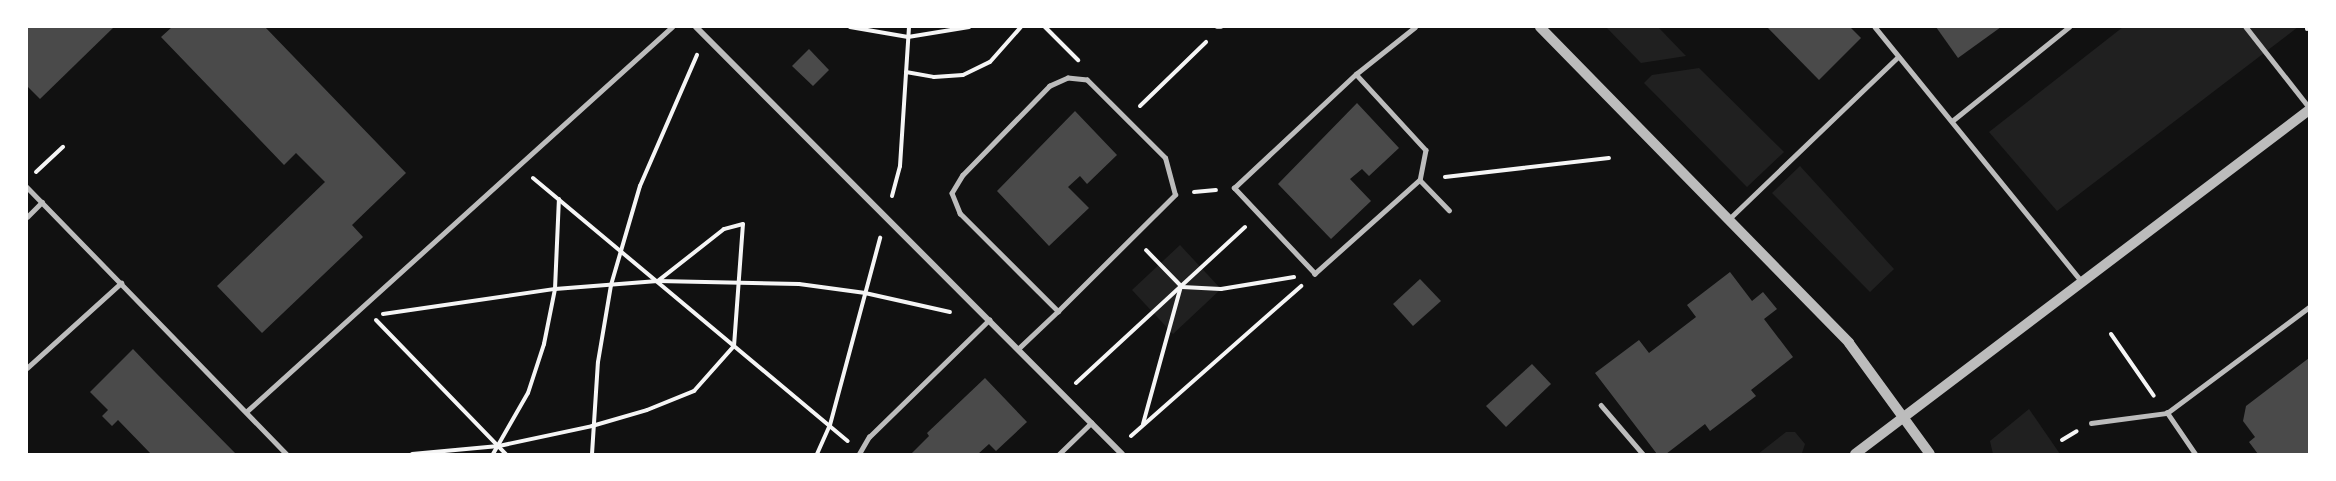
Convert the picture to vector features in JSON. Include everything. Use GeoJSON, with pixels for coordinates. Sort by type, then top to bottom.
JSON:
{"type":"FeatureCollection","features":[{"type":"Feature","properties":{"kind":"street"},"geometry":{"type":"LineString","coordinates":[[696,27],[1120,452]]}},
{"type":"Feature","properties":{"kind":"street"},"geometry":{"type":"LineString","coordinates":[[1540,27],[1730,218],[1849,343],[1930,454]]}},
{"type":"Feature","properties":{"kind":"street"},"geometry":{"type":"LineString","coordinates":[[1855,454],[2309,109]]}},
{"type":"Feature","properties":{"kind":"lane"},"geometry":{"type":"LineString","coordinates":[[246,412],[672,27]]}},
{"type":"Feature","properties":{"kind":"lane"},"geometry":{"type":"LineString","coordinates":[[1356,74],[1426,150],[1420,180],[1315,274],[1234,188],[1356,74],[1414,27]]}},
{"type":"Feature","properties":{"kind":"lane"},"geometry":{"type":"LineString","coordinates":[[1875,27],[2082,282]]}},
{"type":"Feature","properties":{"kind":"lane"},"geometry":{"type":"LineString","coordinates":[[1953,121],[2069,27]]}},
{"type":"Feature","properties":{"kind":"lane"},"geometry":{"type":"LineString","coordinates":[[2246,27],[2309,109]]}},
{"type":"Feature","properties":{"kind":"lane"},"geometry":{"type":"LineString","coordinates":[[1730,218],[1898,57]]}},
{"type":"Feature","properties":{"kind":"lane"},"geometry":{"type":"LineString","coordinates":[[1018,349],[1058,311],[1175,195],[1165,158],[1086,80],[1068,78],[1050,86],[963,175],[951,193],[960,213],[1058,311]]}},
{"type":"Feature","properties":{"kind":"lane"},"geometry":{"type":"LineString","coordinates":[[1420,180],[1449,210]]}},
{"type":"Feature","properties":{"kind":"lane"},"geometry":{"type":"LineString","coordinates":[[27,187],[287,454]]}},
{"type":"Feature","properties":{"kind":"lane"},"geometry":{"type":"LineString","coordinates":[[27,217],[42,202]]}},
{"type":"Feature","properties":{"kind":"lane"},"geometry":{"type":"LineString","coordinates":[[27,368],[121,283]]}},
{"type":"Feature","properties":{"kind":"lane"},"geometry":{"type":"LineString","coordinates":[[2091,423],[2167,413],[2309,307]]}},
{"type":"Feature","properties":{"kind":"lane"},"geometry":{"type":"LineString","coordinates":[[859,452],[988,320]]}},
{"type":"Feature","properties":{"kind":"lane"},"geometry":{"type":"LineString","coordinates":[[1601,405],[1643,454]]}},
{"type":"Feature","properties":{"kind":"lane"},"geometry":{"type":"LineString","coordinates":[[2167,413],[2195,454]]}},
{"type":"Feature","properties":{"kind":"lane"},"geometry":{"type":"LineString","coordinates":[[1059,454],[1091,423]]}},
{"type":"Feature","properties":{"kind":"path"},"geometry":{"type":"LineString","coordinates":[[850,27],[908,37],[969,27]]}},
{"type":"Feature","properties":{"kind":"path"},"geometry":{"type":"LineString","coordinates":[[817,454],[830,425],[900,166],[909,27]]}},
{"type":"Feature","properties":{"kind":"path"},"geometry":{"type":"LineString","coordinates":[[906,72],[934,77],[963,75],[990,62],[1021,27]]}},
{"type":"Feature","properties":{"kind":"path"},"geometry":{"type":"LineString","coordinates":[[1046,27],[1077,57],[1086,80]]}},
{"type":"Feature","properties":{"kind":"path"},"geometry":{"type":"LineString","coordinates":[[1127,119],[1219,28]]}},
{"type":"Feature","properties":{"kind":"path"},"geometry":{"type":"LineString","coordinates":[[592,454],[592,426],[611,285],[640,186],[706,37]]}},
{"type":"Feature","properties":{"kind":"path"},"geometry":{"type":"LineString","coordinates":[[27,180],[63,147]]}},
{"type":"Feature","properties":{"kind":"path"},"geometry":{"type":"LineString","coordinates":[[1420,180],[1609,158]]}},
{"type":"Feature","properties":{"kind":"path"},"geometry":{"type":"LineString","coordinates":[[519,165],[830,425],[859,452]]}},
{"type":"Feature","properties":{"kind":"path"},"geometry":{"type":"LineString","coordinates":[[1175,195],[1234,188]]}},
{"type":"Feature","properties":{"kind":"path"},"geometry":{"type":"LineString","coordinates":[[493,454],[528,393],[544,344],[555,289],[559,199]]}},
{"type":"Feature","properties":{"kind":"path"},"geometry":{"type":"LineString","coordinates":[[1064,395],[1259,215]]}},
{"type":"Feature","properties":{"kind":"path"},"geometry":{"type":"LineString","coordinates":[[412,454],[499,446],[592,426],[647,410],[694,391],[734,346],[744,224],[724,229],[657,282]]}},
{"type":"Feature","properties":{"kind":"path"},"geometry":{"type":"LineString","coordinates":[[1133,236],[1181,286],[1221,289],[1315,274]]}},
{"type":"Feature","properties":{"kind":"path"},"geometry":{"type":"LineString","coordinates":[[1120,452],[1142,425],[1315,274]]}},
{"type":"Feature","properties":{"kind":"path"},"geometry":{"type":"LineString","coordinates":[[506,454],[372,316],[555,289],[657,282],[739,282],[799,284],[865,293],[988,320]]}},
{"type":"Feature","properties":{"kind":"path"},"geometry":{"type":"LineString","coordinates":[[1142,425],[1181,286]]}},
{"type":"Feature","properties":{"kind":"path"},"geometry":{"type":"LineString","coordinates":[[2111,333],[2167,413]]}},
{"type":"Feature","properties":{"kind":"shaded area"},"geometry":{"type":"Polygon","coordinates":[[[1606,27],[1658,27],[1686,56],[1641,63],[1606,27]]]}},
{"type":"Feature","properties":{"kind":"shaded area"},"geometry":{"type":"Polygon","coordinates":[[[2123,27],[2298,27],[2057,211],[1989,132],[2123,27]]]}},
{"type":"Feature","properties":{"kind":"shaded area"},"geometry":{"type":"Polygon","coordinates":[[[1699,68],[1784,152],[1747,187],[1644,83],[1652,75],[1699,68]]]}},
{"type":"Feature","properties":{"kind":"shaded area"},"geometry":{"type":"Polygon","coordinates":[[[1800,166],[1894,269],[1870,292],[1772,193],[1800,166]]]}},
{"type":"Feature","properties":{"kind":"shaded area"},"geometry":{"type":"Polygon","coordinates":[[[1180,245],[1221,289],[1173,334],[1132,290],[1180,245]]]}},
{"type":"Feature","properties":{"kind":"shaded area"},"geometry":{"type":"Polygon","coordinates":[[[2029,409],[2060,454],[1993,454],[1990,441],[2029,409]]]}},
{"type":"Feature","properties":{"kind":"shaded area"},"geometry":{"type":"Polygon","coordinates":[[[1786,432],[1795,432],[1805,444],[1802,453],[1758,454],[1786,432]]]}},
{"type":"Feature","properties":{"kind":"building"},"geometry":{"type":"Polygon","coordinates":[[[27,27],[114,27],[40,99],[27,86],[27,27]]]}},
{"type":"Feature","properties":{"kind":"building"},"geometry":{"type":"Polygon","coordinates":[[[172,27],[265,27],[406,173],[352,225],[363,237],[262,333],[217,286],[325,182],[296,153],[284,165],[161,37],[172,27]]]}},
{"type":"Feature","properties":{"kind":"building"},"geometry":{"type":"Polygon","coordinates":[[[1767,27],[1850,27],[1861,38],[1819,80],[1767,27]]]}},
{"type":"Feature","properties":{"kind":"building"},"geometry":{"type":"Polygon","coordinates":[[[1936,27],[2001,27],[1958,58],[1936,27]]]}},
{"type":"Feature","properties":{"kind":"building"},"geometry":{"type":"Polygon","coordinates":[[[809,49],[829,70],[813,86],[792,66],[809,49]]]}},
{"type":"Feature","properties":{"kind":"building"},"geometry":{"type":"Polygon","coordinates":[[[1357,103],[1399,148],[1369,176],[1362,169],[1350,179],[1371,201],[1331,239],[1278,184],[1357,103]]]}},
{"type":"Feature","properties":{"kind":"building"},"geometry":{"type":"Polygon","coordinates":[[[1075,111],[1117,155],[1087,184],[1080,176],[1068,187],[1089,208],[1049,246],[997,191],[1075,111]]]}},
{"type":"Feature","properties":{"kind":"building"},"geometry":{"type":"Polygon","coordinates":[[[1730,272],[1752,301],[1763,292],[1777,309],[1764,319],[1793,357],[1751,390],[1756,396],[1710,431],[1705,424],[1666,454],[1657,454],[1595,373],[1639,340],[1649,353],[1696,317],[1687,305],[1730,272]]]}},
{"type":"Feature","properties":{"kind":"building"},"geometry":{"type":"Polygon","coordinates":[[[1420,279],[1441,301],[1413,326],[1393,304],[1420,279]]]}},
{"type":"Feature","properties":{"kind":"building"},"geometry":{"type":"Polygon","coordinates":[[[133,349],[236,454],[151,454],[118,420],[112,426],[102,416],[108,410],[90,392],[133,349]]]}},
{"type":"Feature","properties":{"kind":"building"},"geometry":{"type":"Polygon","coordinates":[[[2309,358],[2309,454],[2258,454],[2249,442],[2255,437],[2243,421],[2246,406],[2309,358]]]}},
{"type":"Feature","properties":{"kind":"building"},"geometry":{"type":"Polygon","coordinates":[[[1532,364],[1551,384],[1506,427],[1486,406],[1532,364]]]}},
{"type":"Feature","properties":{"kind":"building"},"geometry":{"type":"Polygon","coordinates":[[[985,378],[1027,422],[996,451],[989,444],[978,454],[911,454],[929,436],[927,433],[985,378]]]}}]}
